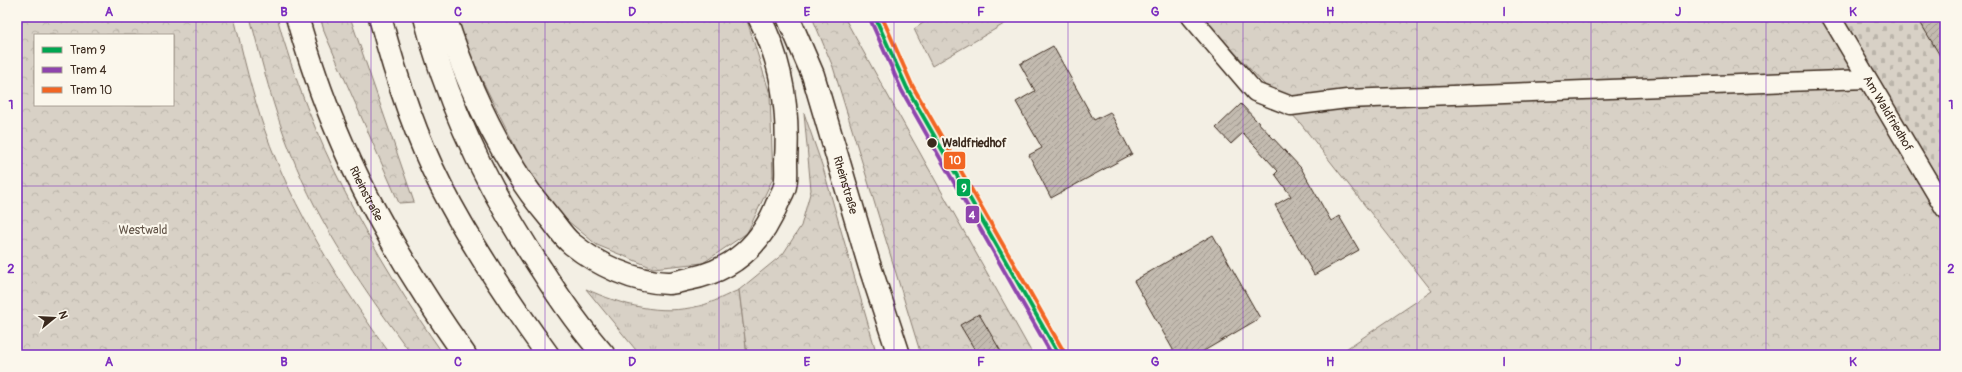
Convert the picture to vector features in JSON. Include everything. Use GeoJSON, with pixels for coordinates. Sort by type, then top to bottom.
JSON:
{"type":"FeatureCollection","features":[{"type":"Feature","properties":{"kind":"main road","name":"Rheinstraße"},"geometry":{"type":"LineString","coordinates":[[297,17],[309,56],[336,129],[366,193],[397,251],[432,308],[464,355]]}},
{"type":"Feature","properties":{"kind":"main road"},"geometry":{"type":"LineString","coordinates":[[380,17],[412,118],[440,185],[480,256],[548,355]]}},
{"type":"Feature","properties":{"kind":"main road"},"geometry":{"type":"LineString","coordinates":[[425,17],[447,91],[474,154],[515,230],[555,290],[604,355]]}},
{"type":"Feature","properties":{"kind":"main road"},"geometry":{"type":"LineString","coordinates":[[445,17],[458,54],[510,165],[540,207],[571,243],[601,262],[632,277],[669,283],[708,275],[733,262],[755,244],[772,219],[785,186],[787,144],[785,99],[776,61],[759,17]]}},
{"type":"Feature","properties":{"kind":"main road","name":"Rheinstraße"},"geometry":{"type":"LineString","coordinates":[[788,17],[813,75],[869,264],[899,355]]}},
{"type":"Feature","properties":{"kind":"street"},"geometry":{"type":"LineString","coordinates":[[1192,17],[1255,92],[1291,106],[1355,99],[1867,79]]}},
{"type":"Feature","properties":{"kind":"street","name":"Am Waldfriedhof"},"geometry":{"type":"LineString","coordinates":[[1831,17],[1945,209]]}},
{"type":"Feature","properties":{"kind":"green space","name":"Westwald"},"geometry":{"type":"Polygon","coordinates":[[[17,17],[234,17],[260,117],[276,160],[289,189],[337,275],[391,355],[17,355],[17,17]]]}},
{"type":"Feature","properties":{"kind":"green space"},"geometry":{"type":"Polygon","coordinates":[[[250,17],[277,17],[307,107],[325,150],[346,193],[392,276],[444,355],[412,355],[361,283],[329,232],[302,180],[291,153],[268,85],[250,17]]]}},
{"type":"Feature","properties":{"kind":"green space"},"geometry":{"type":"Polygon","coordinates":[[[320,17],[350,17],[414,202],[399,203],[325,34],[320,17]]]}},
{"type":"Feature","properties":{"kind":"green space"},"geometry":{"type":"Polygon","coordinates":[[[457,17],[746,17],[770,94],[773,178],[747,233],[703,263],[653,268],[597,245],[563,217],[528,172],[466,48],[457,17]]]}},
{"type":"Feature","properties":{"kind":"green space"},"geometry":{"type":"Polygon","coordinates":[[[812,17],[844,17],[1033,355],[921,355],[833,67],[812,17]]]}},
{"type":"Feature","properties":{"kind":"green space"},"geometry":{"type":"Polygon","coordinates":[[[932,17],[1016,17],[932,66],[914,29],[932,17]]]}},
{"type":"Feature","properties":{"kind":"green space"},"geometry":{"type":"Polygon","coordinates":[[[1202,17],[1824,17],[1945,227],[1945,355],[1337,355],[1432,291],[1301,124],[1202,17]]]}},
{"type":"Feature","properties":{"kind":"green space"},"geometry":{"type":"Polygon","coordinates":[[[1842,17],[1945,17],[1945,190],[1842,17]]]}},
{"type":"Feature","properties":{"kind":"green space"},"geometry":{"type":"Polygon","coordinates":[[[804,113],[823,168],[877,355],[747,355],[739,290],[783,254],[801,226],[811,190],[804,113]]]}},
{"type":"Feature","properties":{"kind":"green space"},"geometry":{"type":"Polygon","coordinates":[[[586,289],[627,304],[670,310],[704,305],[739,290],[747,355],[640,355],[586,289]]]}},
{"type":"Feature","properties":{"kind":"building"},"geometry":{"type":"Polygon","coordinates":[[[1917,17],[1945,17],[1945,64],[1917,17]]]}},
{"type":"Feature","properties":{"kind":"building"},"geometry":{"type":"Polygon","coordinates":[[[1053,46],[1094,120],[1110,112],[1132,154],[1051,198],[1029,155],[1042,148],[1016,102],[1035,91],[1020,64],[1053,46]]]}},
{"type":"Feature","properties":{"kind":"building"},"geometry":{"type":"Polygon","coordinates":[[[1241,104],[1301,168],[1331,221],[1339,216],[1359,250],[1314,275],[1275,205],[1291,196],[1275,174],[1278,171],[1243,133],[1231,144],[1216,128],[1241,104]]]}},
{"type":"Feature","properties":{"kind":"building"},"geometry":{"type":"Polygon","coordinates":[[[1213,235],[1260,318],[1197,355],[1176,355],[1134,281],[1213,235]]]}},
{"type":"Feature","properties":{"kind":"building"},"geometry":{"type":"Polygon","coordinates":[[[979,314],[1003,355],[978,355],[960,325],[979,314]]]}},
{"type":"Feature","properties":{"kind":"tram line","name":"9"},"geometry":{"type":"LineString","coordinates":[[875,17],[907,88],[1059,355]]}},
{"type":"Feature","properties":{"kind":"tram line","name":"10"},"geometry":{"type":"LineString","coordinates":[[882,17],[912,85],[1064,352]]}},
{"type":"Feature","properties":{"kind":"tram line","name":"4"},"geometry":{"type":"LineString","coordinates":[[870,19],[902,91],[1052,355]]}},
{"type":"Feature","properties":{"kind":"place","name":"Waldfriedhof"},"geometry":{"type":"Point","coordinates":[932,143]}}]}
